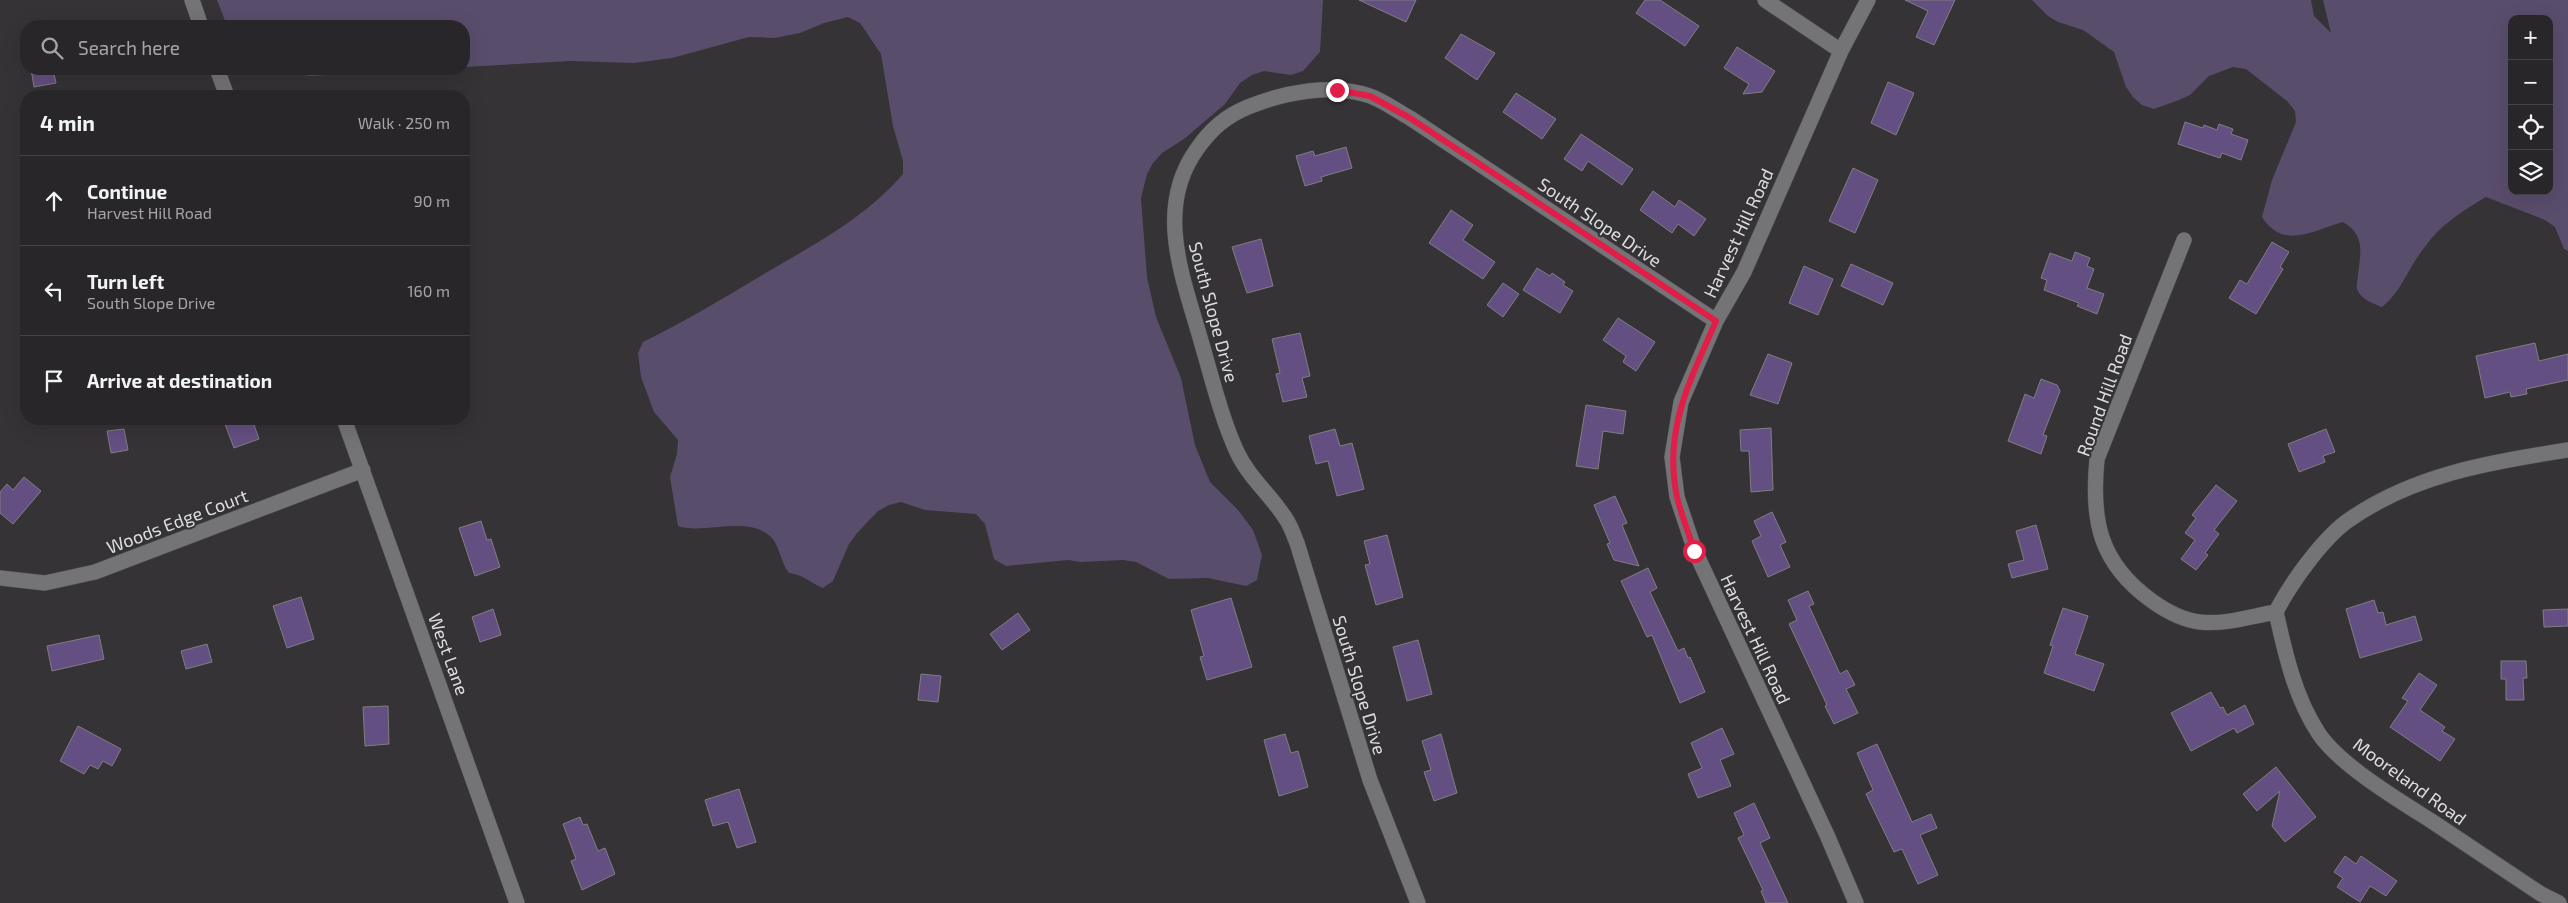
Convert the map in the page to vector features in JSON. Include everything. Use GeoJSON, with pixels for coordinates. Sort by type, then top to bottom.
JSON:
{"type":"FeatureCollection","features":[{"type":"Feature","properties":{"kind":"street"},"geometry":{"type":"LineString","coordinates":[[192,0],[199,20]]}},
{"type":"Feature","properties":{"kind":"street"},"geometry":{"type":"LineString","coordinates":[[1765,0],[1841,50]]}},
{"type":"Feature","properties":{"kind":"street","name":"Harvest Hill Road"},"geometry":{"type":"LineString","coordinates":[[1856,903],[1827,835],[1694,551],[1677,497],[1672,457],[1681,402],[1716,321],[1744,272],[1841,50],[1868,0]]}},
{"type":"Feature","properties":{"kind":"street"},"geometry":{"type":"LineString","coordinates":[[219,75],[225,90]]}},
{"type":"Feature","properties":{"kind":"street","name":"South Slope Drive"},"geometry":{"type":"LineString","coordinates":[[1418,903],[1370,780],[1297,543],[1287,520],[1253,478],[1238,454],[1222,412],[1179,261],[1174,226],[1177,187],[1190,158],[1208,133],[1231,114],[1263,100],[1301,91],[1337,90],[1370,96],[1410,118],[1716,321]]}},
{"type":"Feature","properties":{"kind":"street","name":"Round Hill Road"},"geometry":{"type":"LineString","coordinates":[[2184,240],[2097,459],[2094,493],[2098,525],[2108,552],[2121,572],[2136,589],[2179,617],[2201,622],[2224,621],[2276,612]]}},
{"type":"Feature","properties":{"kind":"street","name":"West Lane"},"geometry":{"type":"LineString","coordinates":[[346,425],[517,903]]}},
{"type":"Feature","properties":{"kind":"street"},"geometry":{"type":"LineString","coordinates":[[2276,612],[2287,590],[2308,563],[2345,523],[2388,497],[2425,481],[2496,461],[2568,450]]}},
{"type":"Feature","properties":{"kind":"street","name":"Woods Edge Court"},"geometry":{"type":"LineString","coordinates":[[0,578],[45,583],[96,572],[363,470]]}},
{"type":"Feature","properties":{"kind":"street","name":"Mooreland Road"},"geometry":{"type":"LineString","coordinates":[[2276,612],[2287,658],[2295,681],[2319,734],[2348,763],[2379,787],[2541,894],[2559,903]]}},
{"type":"Feature","properties":{"kind":"shaded area"},"geometry":{"type":"Polygon","coordinates":[[[217,0],[1323,0],[1320,52],[1303,71],[1291,75],[1264,71],[1252,75],[1240,83],[1225,104],[1184,139],[1162,153],[1153,163],[1147,174],[1141,198],[1147,277],[1156,317],[1181,378],[1195,445],[1210,482],[1238,510],[1253,530],[1262,555],[1257,580],[1246,586],[1208,578],[1169,579],[1136,562],[1123,560],[1081,562],[1068,560],[1006,566],[994,559],[985,524],[976,514],[925,510],[901,502],[889,505],[878,511],[857,533],[849,544],[833,581],[823,588],[803,577],[789,573],[775,542],[763,531],[752,527],[739,526],[688,528],[678,526],[670,477],[677,454],[678,440],[654,412],[641,377],[638,353],[643,342],[675,326],[840,228],[873,203],[903,174],[903,161],[893,126],[881,54],[860,23],[848,17],[824,23],[800,33],[775,38],[749,37],[672,58],[634,63],[570,61],[470,67],[470,20],[225,20],[217,0]]]}},
{"type":"Feature","properties":{"kind":"shaded area"},"geometry":{"type":"Polygon","coordinates":[[[2032,0],[2311,0],[2314,16],[2331,33],[2323,0],[2568,0],[2568,251],[2564,249],[2555,227],[2545,220],[2486,197],[2460,213],[2437,232],[2418,256],[2400,287],[2389,301],[2382,307],[2371,303],[2361,296],[2357,289],[2360,244],[2355,232],[2350,227],[2343,222],[2309,233],[2289,235],[2279,233],[2270,227],[2262,217],[2272,180],[2296,122],[2295,111],[2287,101],[2246,69],[2233,67],[2209,76],[2190,95],[2179,100],[2154,109],[2142,105],[2126,87],[2114,52],[2083,30],[2058,22],[2048,16],[2032,0]]]}},
{"type":"Feature","properties":{"kind":"building"},"geometry":{"type":"Polygon","coordinates":[[[1359,0],[1416,0],[1406,22],[1359,0]]]}},
{"type":"Feature","properties":{"kind":"building"},"geometry":{"type":"Polygon","coordinates":[[[1645,0],[1660,0],[1699,26],[1685,46],[1636,13],[1645,0]]]}},
{"type":"Feature","properties":{"kind":"building"},"geometry":{"type":"Polygon","coordinates":[[[1905,0],[1955,0],[1934,45],[1916,37],[1928,11],[1905,0]]]}},
{"type":"Feature","properties":{"kind":"building"},"geometry":{"type":"Polygon","coordinates":[[[1461,34],[1495,53],[1477,80],[1445,58],[1461,34]]]}},
{"type":"Feature","properties":{"kind":"building"},"geometry":{"type":"Polygon","coordinates":[[[1737,47],[1775,71],[1762,92],[1743,94],[1749,84],[1724,68],[1737,47]]]}},
{"type":"Feature","properties":{"kind":"building"},"geometry":{"type":"Polygon","coordinates":[[[32,75],[54,75],[56,83],[34,87],[32,75]]]}},
{"type":"Feature","properties":{"kind":"building"},"geometry":{"type":"Polygon","coordinates":[[[1888,82],[1914,93],[1896,135],[1871,123],[1888,82]]]}},
{"type":"Feature","properties":{"kind":"building"},"geometry":{"type":"Polygon","coordinates":[[[1516,93],[1556,119],[1542,139],[1503,112],[1516,93]]]}},
{"type":"Feature","properties":{"kind":"building"},"geometry":{"type":"Polygon","coordinates":[[[2185,122],[2203,128],[2204,125],[2217,130],[2219,124],[2233,129],[2231,134],[2248,140],[2241,160],[2222,153],[2220,158],[2178,144],[2185,122]]]}},
{"type":"Feature","properties":{"kind":"building"},"geometry":{"type":"Polygon","coordinates":[[[1581,134],[1633,169],[1622,185],[1588,161],[1582,171],[1564,159],[1581,134]]]}},
{"type":"Feature","properties":{"kind":"building"},"geometry":{"type":"Polygon","coordinates":[[[1346,147],[1352,168],[1321,177],[1322,181],[1305,186],[1296,156],[1313,151],[1315,156],[1346,147]]]}},
{"type":"Feature","properties":{"kind":"building"},"geometry":{"type":"Polygon","coordinates":[[[1853,168],[1878,180],[1855,233],[1829,221],[1853,168]]]}},
{"type":"Feature","properties":{"kind":"building"},"geometry":{"type":"Polygon","coordinates":[[[1653,191],[1675,207],[1679,200],[1706,219],[1694,236],[1678,224],[1672,233],[1640,210],[1653,191]]]}},
{"type":"Feature","properties":{"kind":"building"},"geometry":{"type":"Polygon","coordinates":[[[1451,210],[1473,225],[1463,240],[1495,262],[1483,279],[1429,243],[1451,210]]]}},
{"type":"Feature","properties":{"kind":"building"},"geometry":{"type":"Polygon","coordinates":[[[1261,239],[1273,286],[1247,293],[1232,247],[1261,239]]]}},
{"type":"Feature","properties":{"kind":"building"},"geometry":{"type":"Polygon","coordinates":[[[2272,242],[2289,252],[2280,267],[2283,269],[2256,314],[2229,298],[2240,280],[2247,284],[2272,242]]]}},
{"type":"Feature","properties":{"kind":"building"},"geometry":{"type":"Polygon","coordinates":[[[2075,252],[2090,258],[2087,266],[2094,269],[2087,288],[2104,294],[2097,314],[2077,306],[2079,303],[2044,290],[2047,280],[2041,278],[2050,253],[2072,261],[2075,252]]]}},
{"type":"Feature","properties":{"kind":"building"},"geometry":{"type":"Polygon","coordinates":[[[1851,264],[1893,283],[1883,305],[1841,286],[1851,264]]]}},
{"type":"Feature","properties":{"kind":"building"},"geometry":{"type":"Polygon","coordinates":[[[1804,266],[1833,279],[1818,315],[1789,303],[1804,266]]]}},
{"type":"Feature","properties":{"kind":"building"},"geometry":{"type":"Polygon","coordinates":[[[1537,268],[1550,276],[1552,273],[1565,282],[1563,285],[1573,291],[1560,313],[1523,290],[1537,268]]]}},
{"type":"Feature","properties":{"kind":"building"},"geometry":{"type":"Polygon","coordinates":[[[1503,283],[1519,294],[1503,317],[1487,305],[1503,283]]]}},
{"type":"Feature","properties":{"kind":"building"},"geometry":{"type":"Polygon","coordinates":[[[1618,318],[1655,342],[1636,371],[1623,362],[1626,356],[1603,340],[1618,318]]]}},
{"type":"Feature","properties":{"kind":"building"},"geometry":{"type":"Polygon","coordinates":[[[1300,333],[1310,376],[1302,378],[1307,397],[1283,402],[1276,374],[1280,373],[1272,339],[1300,333]]]}},
{"type":"Feature","properties":{"kind":"building"},"geometry":{"type":"Polygon","coordinates":[[[2535,343],[2539,361],[2568,354],[2568,380],[2526,389],[2527,394],[2511,397],[2510,392],[2485,398],[2476,356],[2535,343]]]}},
{"type":"Feature","properties":{"kind":"building"},"geometry":{"type":"Polygon","coordinates":[[[1768,354],[1792,363],[1778,404],[1750,395],[1768,354]]]}},
{"type":"Feature","properties":{"kind":"building"},"geometry":{"type":"Polygon","coordinates":[[[2041,379],[2057,385],[2060,391],[2043,435],[2047,436],[2041,454],[2008,441],[2025,394],[2034,398],[2041,379]]]}},
{"type":"Feature","properties":{"kind":"building"},"geometry":{"type":"Polygon","coordinates":[[[1586,405],[1626,411],[1623,434],[1603,431],[1598,469],[1576,466],[1586,405]]]}},
{"type":"Feature","properties":{"kind":"building"},"geometry":{"type":"Polygon","coordinates":[[[225,425],[254,425],[259,439],[234,448],[225,425]]]}},
{"type":"Feature","properties":{"kind":"building"},"geometry":{"type":"Polygon","coordinates":[[[1771,428],[1773,490],[1751,492],[1749,451],[1741,451],[1740,430],[1771,428]]]}},
{"type":"Feature","properties":{"kind":"building"},"geometry":{"type":"Polygon","coordinates":[[[124,429],[128,450],[111,453],[107,431],[124,429]]]}},
{"type":"Feature","properties":{"kind":"building"},"geometry":{"type":"Polygon","coordinates":[[[1335,429],[1340,446],[1352,443],[1364,489],[1337,496],[1328,461],[1316,464],[1309,436],[1335,429]]]}},
{"type":"Feature","properties":{"kind":"building"},"geometry":{"type":"Polygon","coordinates":[[[2326,429],[2335,452],[2323,456],[2325,462],[2299,472],[2288,444],[2326,429]]]}},
{"type":"Feature","properties":{"kind":"building"},"geometry":{"type":"Polygon","coordinates":[[[24,477],[41,491],[13,524],[0,513],[0,492],[7,484],[13,490],[24,477]]]}},
{"type":"Feature","properties":{"kind":"building"},"geometry":{"type":"Polygon","coordinates":[[[2216,485],[2237,501],[2214,530],[2219,534],[2205,553],[2208,555],[2196,570],[2181,559],[2195,540],[2185,533],[2196,518],[2192,515],[2216,485]]]}},
{"type":"Feature","properties":{"kind":"building"},"geometry":{"type":"Polygon","coordinates":[[[1615,496],[1627,523],[1622,525],[1639,566],[1614,560],[1607,544],[1610,543],[1594,505],[1615,496]]]}},
{"type":"Feature","properties":{"kind":"building"},"geometry":{"type":"Polygon","coordinates":[[[1772,512],[1786,542],[1780,545],[1790,567],[1768,577],[1752,541],[1761,536],[1754,521],[1772,512]]]}},
{"type":"Feature","properties":{"kind":"building"},"geometry":{"type":"Polygon","coordinates":[[[481,521],[487,540],[491,539],[500,567],[475,576],[459,528],[481,521]]]}},
{"type":"Feature","properties":{"kind":"building"},"geometry":{"type":"Polygon","coordinates":[[[2036,525],[2048,569],[2012,578],[2008,564],[2024,560],[2016,531],[2036,525]]]}},
{"type":"Feature","properties":{"kind":"building"},"geometry":{"type":"Polygon","coordinates":[[[1387,535],[1403,597],[1376,605],[1365,565],[1370,564],[1364,541],[1387,535]]]}},
{"type":"Feature","properties":{"kind":"building"},"geometry":{"type":"Polygon","coordinates":[[[1648,568],[1657,588],[1650,592],[1678,651],[1684,648],[1688,658],[1690,657],[1705,692],[1680,703],[1652,635],[1647,637],[1621,581],[1648,568]]]}},
{"type":"Feature","properties":{"kind":"building"},"geometry":{"type":"Polygon","coordinates":[[[1808,591],[1814,604],[1809,606],[1840,674],[1847,670],[1855,685],[1846,689],[1858,713],[1834,724],[1789,624],[1797,620],[1788,600],[1808,591]]]}},
{"type":"Feature","properties":{"kind":"building"},"geometry":{"type":"Polygon","coordinates":[[[301,597],[314,639],[287,648],[273,606],[301,597]]]}},
{"type":"Feature","properties":{"kind":"building"},"geometry":{"type":"Polygon","coordinates":[[[1231,598],[1252,667],[1207,680],[1200,657],[1204,656],[1191,610],[1231,598]]]}},
{"type":"Feature","properties":{"kind":"building"},"geometry":{"type":"Polygon","coordinates":[[[2374,600],[2378,613],[2383,612],[2386,625],[2415,616],[2422,640],[2360,658],[2346,609],[2374,600]]]}},
{"type":"Feature","properties":{"kind":"building"},"geometry":{"type":"Polygon","coordinates":[[[2063,608],[2088,616],[2075,654],[2104,664],[2094,691],[2044,673],[2053,646],[2050,645],[2063,608]]]}},
{"type":"Feature","properties":{"kind":"building"},"geometry":{"type":"Polygon","coordinates":[[[493,609],[501,635],[480,642],[472,617],[493,609]]]}},
{"type":"Feature","properties":{"kind":"building"},"geometry":{"type":"Polygon","coordinates":[[[2568,609],[2568,626],[2544,627],[2543,610],[2568,609]]]}},
{"type":"Feature","properties":{"kind":"building"},"geometry":{"type":"Polygon","coordinates":[[[1018,613],[1030,630],[1002,650],[990,634],[1018,613]]]}},
{"type":"Feature","properties":{"kind":"building"},"geometry":{"type":"Polygon","coordinates":[[[99,635],[104,659],[52,671],[47,646],[99,635]]]}},
{"type":"Feature","properties":{"kind":"building"},"geometry":{"type":"Polygon","coordinates":[[[1418,640],[1432,694],[1407,701],[1393,647],[1418,640]]]}},
{"type":"Feature","properties":{"kind":"building"},"geometry":{"type":"Polygon","coordinates":[[[207,644],[212,662],[186,669],[181,651],[207,644]]]}},
{"type":"Feature","properties":{"kind":"building"},"geometry":{"type":"Polygon","coordinates":[[[2501,661],[2526,661],[2527,678],[2523,678],[2524,700],[2506,700],[2506,679],[2501,679],[2501,661]]]}},
{"type":"Feature","properties":{"kind":"building"},"geometry":{"type":"Polygon","coordinates":[[[2419,673],[2437,685],[2420,710],[2445,727],[2442,731],[2455,739],[2440,761],[2390,727],[2408,701],[2402,698],[2419,673]]]}},
{"type":"Feature","properties":{"kind":"building"},"geometry":{"type":"Polygon","coordinates":[[[921,674],[941,676],[938,702],[918,700],[921,674]]]}},
{"type":"Feature","properties":{"kind":"building"},"geometry":{"type":"Polygon","coordinates":[[[2211,692],[2220,708],[2223,707],[2227,715],[2245,705],[2254,724],[2237,733],[2234,728],[2191,751],[2171,713],[2211,692]]]}},
{"type":"Feature","properties":{"kind":"building"},"geometry":{"type":"Polygon","coordinates":[[[388,706],[389,744],[365,746],[363,707],[388,706]]]}},
{"type":"Feature","properties":{"kind":"building"},"geometry":{"type":"Polygon","coordinates":[[[78,726],[121,749],[112,766],[103,761],[98,769],[90,765],[84,774],[60,761],[78,726]]]}},
{"type":"Feature","properties":{"kind":"building"},"geometry":{"type":"Polygon","coordinates":[[[1722,728],[1734,754],[1720,760],[1731,786],[1698,798],[1688,774],[1702,768],[1691,743],[1722,728]]]}},
{"type":"Feature","properties":{"kind":"building"},"geometry":{"type":"Polygon","coordinates":[[[1285,734],[1291,753],[1298,751],[1308,787],[1279,796],[1264,740],[1285,734]]]}},
{"type":"Feature","properties":{"kind":"building"},"geometry":{"type":"Polygon","coordinates":[[[1441,734],[1457,793],[1434,801],[1424,772],[1431,770],[1422,741],[1441,734]]]}},
{"type":"Feature","properties":{"kind":"building"},"geometry":{"type":"Polygon","coordinates":[[[1877,744],[1912,822],[1931,814],[1937,828],[1920,835],[1938,875],[1918,884],[1902,849],[1894,852],[1866,794],[1873,790],[1857,753],[1877,744]]]}},
{"type":"Feature","properties":{"kind":"building"},"geometry":{"type":"Polygon","coordinates":[[[2276,767],[2316,817],[2285,842],[2272,826],[2280,791],[2257,811],[2243,794],[2276,767]]]}},
{"type":"Feature","properties":{"kind":"building"},"geometry":{"type":"Polygon","coordinates":[[[739,789],[756,842],[737,848],[728,822],[713,826],[705,800],[739,789]]]}},
{"type":"Feature","properties":{"kind":"building"},"geometry":{"type":"Polygon","coordinates":[[[1754,803],[1770,838],[1760,843],[1788,903],[1766,903],[1761,891],[1763,890],[1738,838],[1744,835],[1734,813],[1754,803]]]}},
{"type":"Feature","properties":{"kind":"building"},"geometry":{"type":"Polygon","coordinates":[[[580,817],[583,825],[587,824],[598,851],[605,848],[615,874],[582,890],[571,861],[576,859],[563,824],[580,817]]]}},
{"type":"Feature","properties":{"kind":"building"},"geometry":{"type":"Polygon","coordinates":[[[2345,856],[2356,864],[2361,856],[2397,881],[2386,896],[2370,886],[2360,902],[2337,887],[2343,878],[2334,872],[2345,856]]]}},
{"type":"Feature","properties":{"kind":"route"},"geometry":{"type":"LineString","coordinates":[[1337,90],[1370,96],[1410,118],[1716,321],[1681,402],[1672,457],[1677,497],[1694,551]]}}]}
